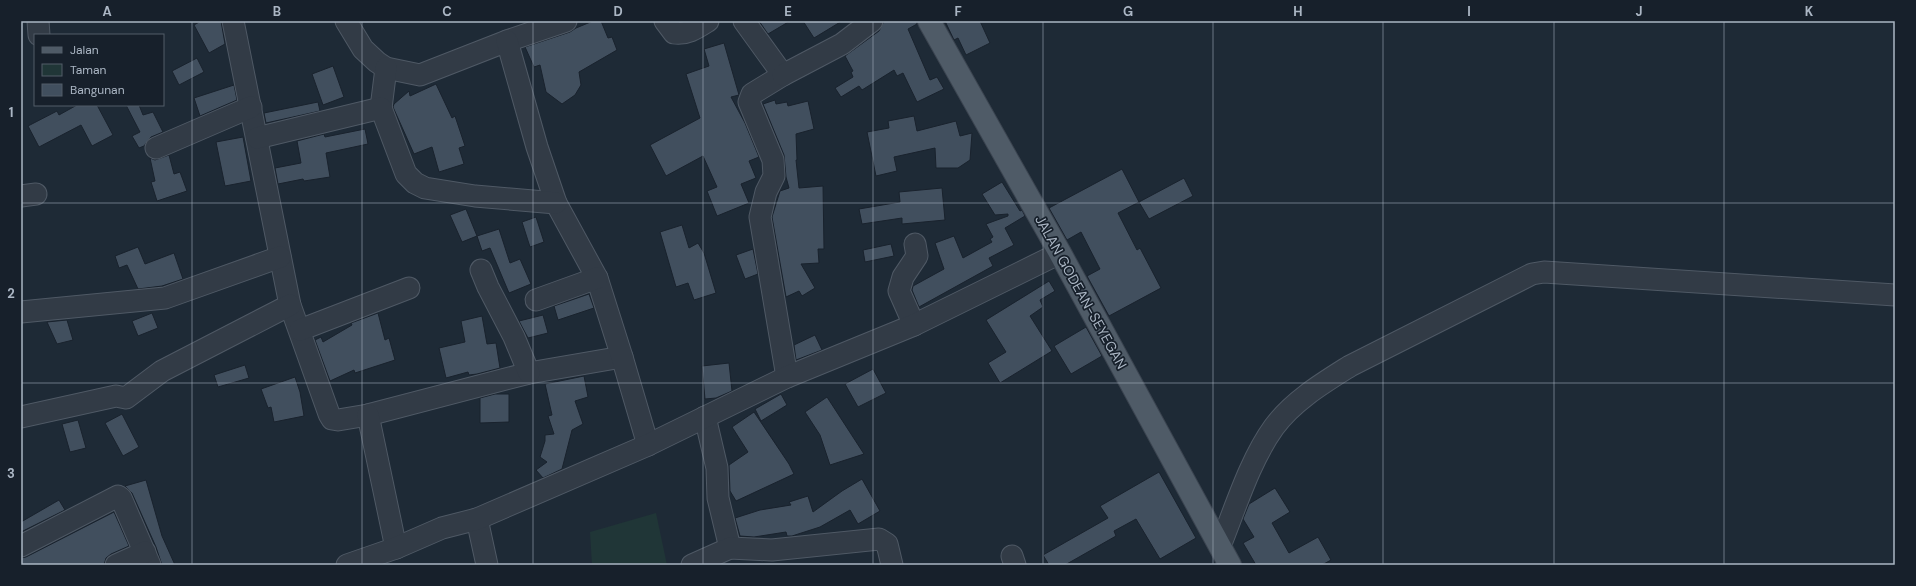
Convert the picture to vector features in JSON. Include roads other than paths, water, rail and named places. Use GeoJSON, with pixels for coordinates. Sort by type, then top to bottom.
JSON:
{"type":"FeatureCollection","features":[{"type":"Feature","properties":{"kind":"main road","name":"JALAN GODEAN-SEYEGAN"},"geometry":{"type":"LineString","coordinates":[[929,21],[1060,253],[1225,556]]}},
{"type":"Feature","properties":{"kind":"street"},"geometry":{"type":"LineString","coordinates":[[38,21],[38,34]]}},
{"type":"Feature","properties":{"kind":"street"},"geometry":{"type":"LineString","coordinates":[[233,21],[290,305],[300,330],[328,414],[332,418],[338,420],[368,414],[529,373],[622,357]]}},
{"type":"Feature","properties":{"kind":"street"},"geometry":{"type":"LineString","coordinates":[[346,21],[363,49],[377,62],[386,68],[420,75],[507,41],[566,21]]}},
{"type":"Feature","properties":{"kind":"street"},"geometry":{"type":"LineString","coordinates":[[665,21],[674,33],[680,34],[694,30],[708,21]]}},
{"type":"Feature","properties":{"kind":"street"},"geometry":{"type":"LineString","coordinates":[[744,21],[783,75]]}},
{"type":"Feature","properties":{"kind":"street"},"geometry":{"type":"LineString","coordinates":[[787,377],[760,217],[766,192],[774,176],[773,160],[749,102],[752,94],[783,75],[842,44],[872,21]]}},
{"type":"Feature","properties":{"kind":"street"},"geometry":{"type":"LineString","coordinates":[[507,41],[537,147],[556,203],[597,278],[648,445]]}},
{"type":"Feature","properties":{"kind":"street"},"geometry":{"type":"LineString","coordinates":[[386,68],[382,108],[406,174],[415,183],[425,188],[475,196],[556,203]]}},
{"type":"Feature","properties":{"kind":"street"},"geometry":{"type":"LineString","coordinates":[[156,148],[251,107]]}},
{"type":"Feature","properties":{"kind":"street"},"geometry":{"type":"LineString","coordinates":[[257,138],[382,108]]}},
{"type":"Feature","properties":{"kind":"street"},"geometry":{"type":"LineString","coordinates":[[914,325],[899,291],[903,278],[917,256],[915,244]]}},
{"type":"Feature","properties":{"kind":"street"},"geometry":{"type":"LineString","coordinates":[[358,563],[442,528],[477,519],[648,445],[787,377],[914,325],[1060,253]]}},
{"type":"Feature","properties":{"kind":"street"},"geometry":{"type":"LineString","coordinates":[[21,312],[165,298],[280,257]]}},
{"type":"Feature","properties":{"kind":"street"},"geometry":{"type":"LineString","coordinates":[[481,270],[514,337],[529,373]]}},
{"type":"Feature","properties":{"kind":"street"},"geometry":{"type":"LineString","coordinates":[[1225,556],[1258,453],[1274,427],[1289,410],[1326,381],[1350,366],[1532,274],[1544,272],[1895,295]]}},
{"type":"Feature","properties":{"kind":"street"},"geometry":{"type":"LineString","coordinates":[[536,300],[597,278]]}},
{"type":"Feature","properties":{"kind":"street"},"geometry":{"type":"LineString","coordinates":[[300,330],[409,288]]}},
{"type":"Feature","properties":{"kind":"street"},"geometry":{"type":"LineString","coordinates":[[21,417],[116,396],[126,398],[162,371],[290,305]]}},
{"type":"Feature","properties":{"kind":"street"},"geometry":{"type":"LineString","coordinates":[[368,414],[396,548]]}},
{"type":"Feature","properties":{"kind":"street"},"geometry":{"type":"LineString","coordinates":[[705,417],[717,468],[718,498],[730,548]]}},
{"type":"Feature","properties":{"kind":"street"},"geometry":{"type":"LineString","coordinates":[[21,546],[118,496],[122,498],[147,558],[116,565]]}},
{"type":"Feature","properties":{"kind":"street"},"geometry":{"type":"LineString","coordinates":[[477,519],[487,565]]}},
{"type":"Feature","properties":{"kind":"street"},"geometry":{"type":"LineString","coordinates":[[692,565],[730,548],[772,550],[879,539],[887,544],[892,565]]}}]}
